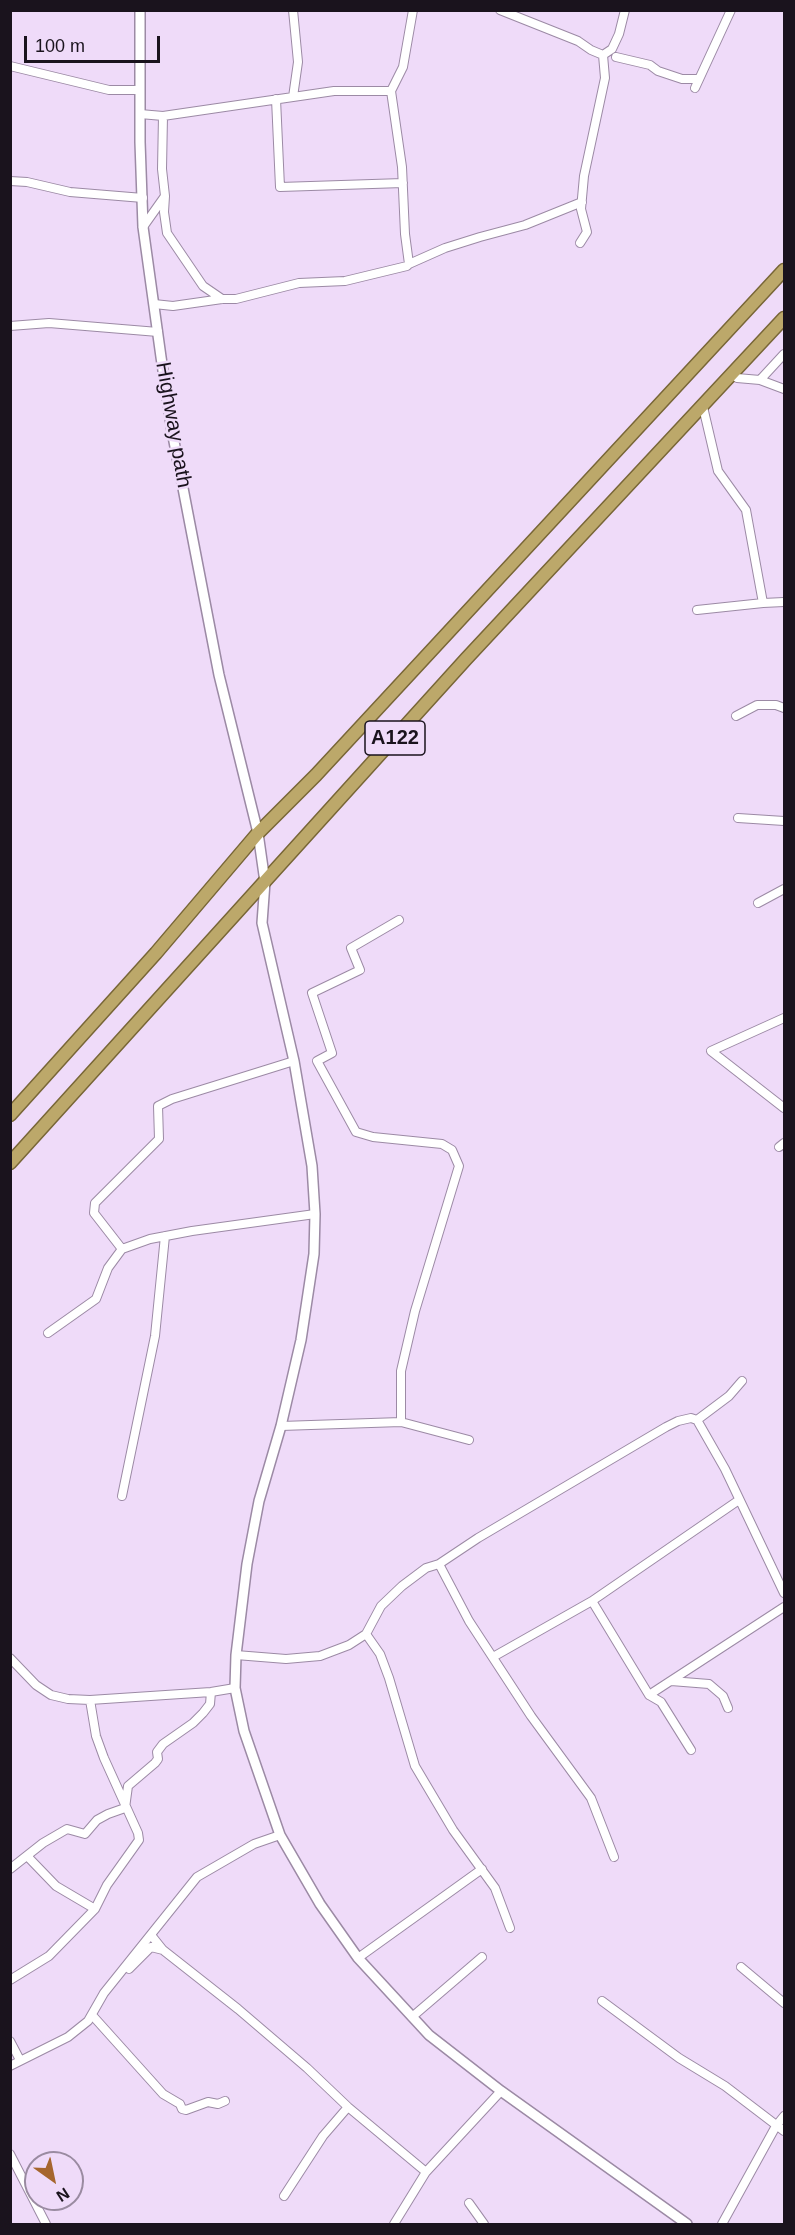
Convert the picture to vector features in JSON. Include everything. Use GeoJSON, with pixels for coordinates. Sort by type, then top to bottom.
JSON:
{"type":"FeatureCollection","features":[{"type":"Feature","properties":{"kind":"highway","name":"A122"},"geometry":{"type":"LineString","coordinates":[[10,1115],[163,945],[258,833],[316,775],[784,270]]}},
{"type":"Feature","properties":{"kind":"highway","name":"A122"},"geometry":{"type":"LineString","coordinates":[[10,1163],[482,643],[784,318]]}},
{"type":"Feature","properties":{"kind":"street","name":"Highway path"},"geometry":{"type":"LineString","coordinates":[[140,10],[143,227],[172,431],[219,675],[258,833],[265,882],[262,923],[294,1061],[312,1166],[315,1214],[314,1254],[301,1340],[281,1426],[259,1501],[247,1564],[236,1655],[235,1688],[244,1731],[280,1835],[320,1904],[358,1958],[429,2035],[501,2091],[687,2224]]}},
{"type":"Feature","properties":{"kind":"street"},"geometry":{"type":"LineString","coordinates":[[293,10],[298,62],[293,97]]}},
{"type":"Feature","properties":{"kind":"street"},"geometry":{"type":"LineString","coordinates":[[409,264],[403,183],[391,91],[403,67],[413,10]]}},
{"type":"Feature","properties":{"kind":"street"},"geometry":{"type":"LineString","coordinates":[[500,10],[578,41],[603,55]]}},
{"type":"Feature","properties":{"kind":"street"},"geometry":{"type":"LineString","coordinates":[[603,55],[612,49],[619,34],[625,10]]}},
{"type":"Feature","properties":{"kind":"street"},"geometry":{"type":"LineString","coordinates":[[695,88],[731,10]]}},
{"type":"Feature","properties":{"kind":"street"},"geometry":{"type":"LineString","coordinates":[[580,243],[587,232],[581,209],[584,176],[605,78],[603,55]]}},
{"type":"Feature","properties":{"kind":"street"},"geometry":{"type":"LineString","coordinates":[[616,57],[650,65],[658,71],[682,79],[699,80]]}},
{"type":"Feature","properties":{"kind":"street"},"geometry":{"type":"LineString","coordinates":[[10,66],[109,90],[140,90]]}},
{"type":"Feature","properties":{"kind":"street"},"geometry":{"type":"LineString","coordinates":[[140,114],[163,116],[334,91],[391,91]]}},
{"type":"Feature","properties":{"kind":"street"},"geometry":{"type":"LineString","coordinates":[[276,99],[280,187],[403,183]]}},
{"type":"Feature","properties":{"kind":"street"},"geometry":{"type":"LineString","coordinates":[[163,116],[162,169],[164,212],[168,232],[203,285],[222,299]]}},
{"type":"Feature","properties":{"kind":"street"},"geometry":{"type":"LineString","coordinates":[[10,181],[27,182],[70,192],[143,198]]}},
{"type":"Feature","properties":{"kind":"street"},"geometry":{"type":"LineString","coordinates":[[143,227],[165,196]]}},
{"type":"Feature","properties":{"kind":"street"},"geometry":{"type":"LineString","coordinates":[[154,304],[173,306],[236,299],[298,283],[345,282],[401,269],[462,243],[525,225],[582,202]]}},
{"type":"Feature","properties":{"kind":"street"},"geometry":{"type":"LineString","coordinates":[[10,326],[49,322],[158,332]]}},
{"type":"Feature","properties":{"kind":"street"},"geometry":{"type":"LineString","coordinates":[[760,380],[784,354]]}},
{"type":"Feature","properties":{"kind":"street"},"geometry":{"type":"LineString","coordinates":[[733,372],[737,378],[760,380],[784,389]]}},
{"type":"Feature","properties":{"kind":"street"},"geometry":{"type":"LineString","coordinates":[[703,407],[718,471],[746,510],[763,603]]}},
{"type":"Feature","properties":{"kind":"street"},"geometry":{"type":"LineString","coordinates":[[697,610],[784,602]]}},
{"type":"Feature","properties":{"kind":"street"},"geometry":{"type":"LineString","coordinates":[[736,716],[757,705],[776,705],[784,708]]}},
{"type":"Feature","properties":{"kind":"street"},"geometry":{"type":"LineString","coordinates":[[738,818],[784,821]]}},
{"type":"Feature","properties":{"kind":"street"},"geometry":{"type":"LineString","coordinates":[[758,903],[784,890]]}},
{"type":"Feature","properties":{"kind":"street"},"geometry":{"type":"LineString","coordinates":[[399,920],[351,948],[360,970],[312,993],[332,1053],[317,1060],[356,1132],[373,1137],[442,1144],[452,1150],[459,1166],[414,1311],[401,1371],[401,1422]]}},
{"type":"Feature","properties":{"kind":"street"},"geometry":{"type":"LineString","coordinates":[[784,1018],[711,1051],[784,1108]]}},
{"type":"Feature","properties":{"kind":"street"},"geometry":{"type":"LineString","coordinates":[[122,1248],[94,1213],[95,1203],[159,1140],[158,1106],[172,1099],[294,1061]]}},
{"type":"Feature","properties":{"kind":"street"},"geometry":{"type":"LineString","coordinates":[[48,1333],[96,1299],[108,1268],[122,1248],[165,1236],[315,1214]]}},
{"type":"Feature","properties":{"kind":"street"},"geometry":{"type":"LineString","coordinates":[[122,1496],[155,1336],[165,1236]]}},
{"type":"Feature","properties":{"kind":"street"},"geometry":{"type":"LineString","coordinates":[[697,1420],[729,1396],[742,1381]]}},
{"type":"Feature","properties":{"kind":"street"},"geometry":{"type":"LineString","coordinates":[[236,1655],[286,1659],[320,1656],[350,1645],[366,1634],[381,1606],[426,1568],[439,1564],[478,1538],[666,1426],[691,1418],[697,1420],[725,1469],[784,1593]]}},
{"type":"Feature","properties":{"kind":"street"},"geometry":{"type":"LineString","coordinates":[[281,1426],[401,1422],[470,1440]]}},
{"type":"Feature","properties":{"kind":"street"},"geometry":{"type":"LineString","coordinates":[[493,1657],[591,1601],[739,1500]]}},
{"type":"Feature","properties":{"kind":"street"},"geometry":{"type":"LineString","coordinates":[[439,1564],[469,1621],[531,1716],[591,1798],[614,1857]]}},
{"type":"Feature","properties":{"kind":"street"},"geometry":{"type":"LineString","coordinates":[[591,1601],[649,1695],[662,1702],[691,1750]]}},
{"type":"Feature","properties":{"kind":"street"},"geometry":{"type":"LineString","coordinates":[[649,1695],[784,1607]]}},
{"type":"Feature","properties":{"kind":"street"},"geometry":{"type":"LineString","coordinates":[[366,1634],[380,1654],[389,1678],[415,1766],[453,1830],[482,1869],[501,1900],[510,1928]]}},
{"type":"Feature","properties":{"kind":"street"},"geometry":{"type":"LineString","coordinates":[[10,1658],[36,1685],[51,1695],[68,1699],[90,1700],[211,1692],[235,1688]]}},
{"type":"Feature","properties":{"kind":"street"},"geometry":{"type":"LineString","coordinates":[[671,1681],[709,1684],[723,1696],[728,1708]]}},
{"type":"Feature","properties":{"kind":"street"},"geometry":{"type":"LineString","coordinates":[[125,1808],[128,1786],[158,1760],[157,1752],[163,1744],[203,1713],[210,1704],[211,1692]]}},
{"type":"Feature","properties":{"kind":"street"},"geometry":{"type":"LineString","coordinates":[[10,1980],[49,1956],[95,1909],[107,1885],[139,1840],[96,1736],[90,1700]]}},
{"type":"Feature","properties":{"kind":"street"},"geometry":{"type":"LineString","coordinates":[[10,1869],[43,1843],[67,1829],[85,1834],[97,1820],[125,1808]]}},
{"type":"Feature","properties":{"kind":"street"},"geometry":{"type":"LineString","coordinates":[[10,2066],[68,2037],[88,2021],[104,1993],[197,1877],[254,1844],[280,1835]]}},
{"type":"Feature","properties":{"kind":"street"},"geometry":{"type":"LineString","coordinates":[[28,1857],[56,1886],[95,1909]]}},
{"type":"Feature","properties":{"kind":"street"},"geometry":{"type":"LineString","coordinates":[[358,1958],[482,1869]]}},
{"type":"Feature","properties":{"kind":"street"},"geometry":{"type":"LineString","coordinates":[[151,1935],[163,1950],[238,2009],[307,2068],[348,2107],[426,2172]]}},
{"type":"Feature","properties":{"kind":"street"},"geometry":{"type":"LineString","coordinates":[[104,1993],[151,1947],[163,1950]]}},
{"type":"Feature","properties":{"kind":"street"},"geometry":{"type":"LineString","coordinates":[[412,2017],[482,1957]]}},
{"type":"Feature","properties":{"kind":"street"},"geometry":{"type":"LineString","coordinates":[[741,1967],[784,2003]]}},
{"type":"Feature","properties":{"kind":"street"},"geometry":{"type":"LineString","coordinates":[[602,2001],[679,2058],[725,2086],[784,2131]]}},
{"type":"Feature","properties":{"kind":"street"},"geometry":{"type":"LineString","coordinates":[[92,2015],[163,2094],[180,2104],[182,2109],[186,2110],[208,2102],[218,2104],[225,2101]]}},
{"type":"Feature","properties":{"kind":"street"},"geometry":{"type":"LineString","coordinates":[[10,2042],[20,2060]]}},
{"type":"Feature","properties":{"kind":"street"},"geometry":{"type":"LineString","coordinates":[[394,2224],[426,2172],[501,2091]]}},
{"type":"Feature","properties":{"kind":"street"},"geometry":{"type":"LineString","coordinates":[[284,2196],[322,2136],[348,2107]]}},
{"type":"Feature","properties":{"kind":"street"},"geometry":{"type":"LineString","coordinates":[[722,2224],[776,2126],[784,2116]]}},
{"type":"Feature","properties":{"kind":"street"},"geometry":{"type":"LineString","coordinates":[[10,2154],[46,2224]]}},
{"type":"Feature","properties":{"kind":"street"},"geometry":{"type":"LineString","coordinates":[[469,2203],[484,2224]]}}]}
